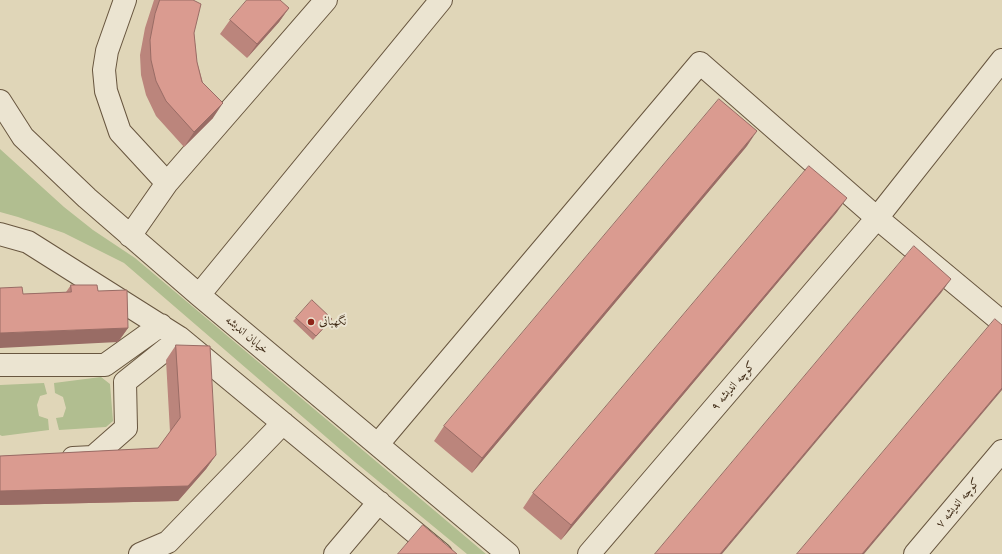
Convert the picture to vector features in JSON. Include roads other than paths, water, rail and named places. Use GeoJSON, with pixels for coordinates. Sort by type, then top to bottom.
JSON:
{"type":"FeatureCollection","features":[{"type":"Feature","properties":{"kind":"street"},"geometry":{"type":"LineString","coordinates":[[125,0],[107,51],[104,70],[106,91],[120,132],[167,183]]}},
{"type":"Feature","properties":{"kind":"street"},"geometry":{"type":"LineString","coordinates":[[130,236],[167,183],[326,0]]}},
{"type":"Feature","properties":{"kind":"street"},"geometry":{"type":"LineString","coordinates":[[199,295],[441,0]]}},
{"type":"Feature","properties":{"kind":"street","name":"کوچه اندیشه ۹"},"geometry":{"type":"LineString","coordinates":[[589,554],[877,218],[1002,60]]}},
{"type":"Feature","properties":{"kind":"street"},"geometry":{"type":"LineString","coordinates":[[378,444],[700,63],[877,218],[1002,322]]}},
{"type":"Feature","properties":{"kind":"street","name":"خیابان اندیشه"},"geometry":{"type":"LineString","coordinates":[[0,101],[24,137],[87,198],[199,295],[508,554]]}},
{"type":"Feature","properties":{"kind":"street"},"geometry":{"type":"LineString","coordinates":[[0,130],[24,137]]}},
{"type":"Feature","properties":{"kind":"street"},"geometry":{"type":"LineString","coordinates":[[0,234],[28,242],[180,338],[441,554]]}},
{"type":"Feature","properties":{"kind":"street"},"geometry":{"type":"LineString","coordinates":[[0,365],[105,365],[161,325]]}},
{"type":"Feature","properties":{"kind":"street"},"geometry":{"type":"LineString","coordinates":[[54,458],[93,457],[126,428],[125,382],[180,338]]}},
{"type":"Feature","properties":{"kind":"street"},"geometry":{"type":"LineString","coordinates":[[140,554],[168,542],[283,423]]}},
{"type":"Feature","properties":{"kind":"street","name":"کوچه اندیشه ۷"},"geometry":{"type":"LineString","coordinates":[[915,554],[1002,451]]}},
{"type":"Feature","properties":{"kind":"street"},"geometry":{"type":"LineString","coordinates":[[335,554],[379,502]]}},
{"type":"Feature","properties":{"kind":"place","name":"نگهبانی"},"geometry":{"type":"Point","coordinates":[311,322]}}]}
